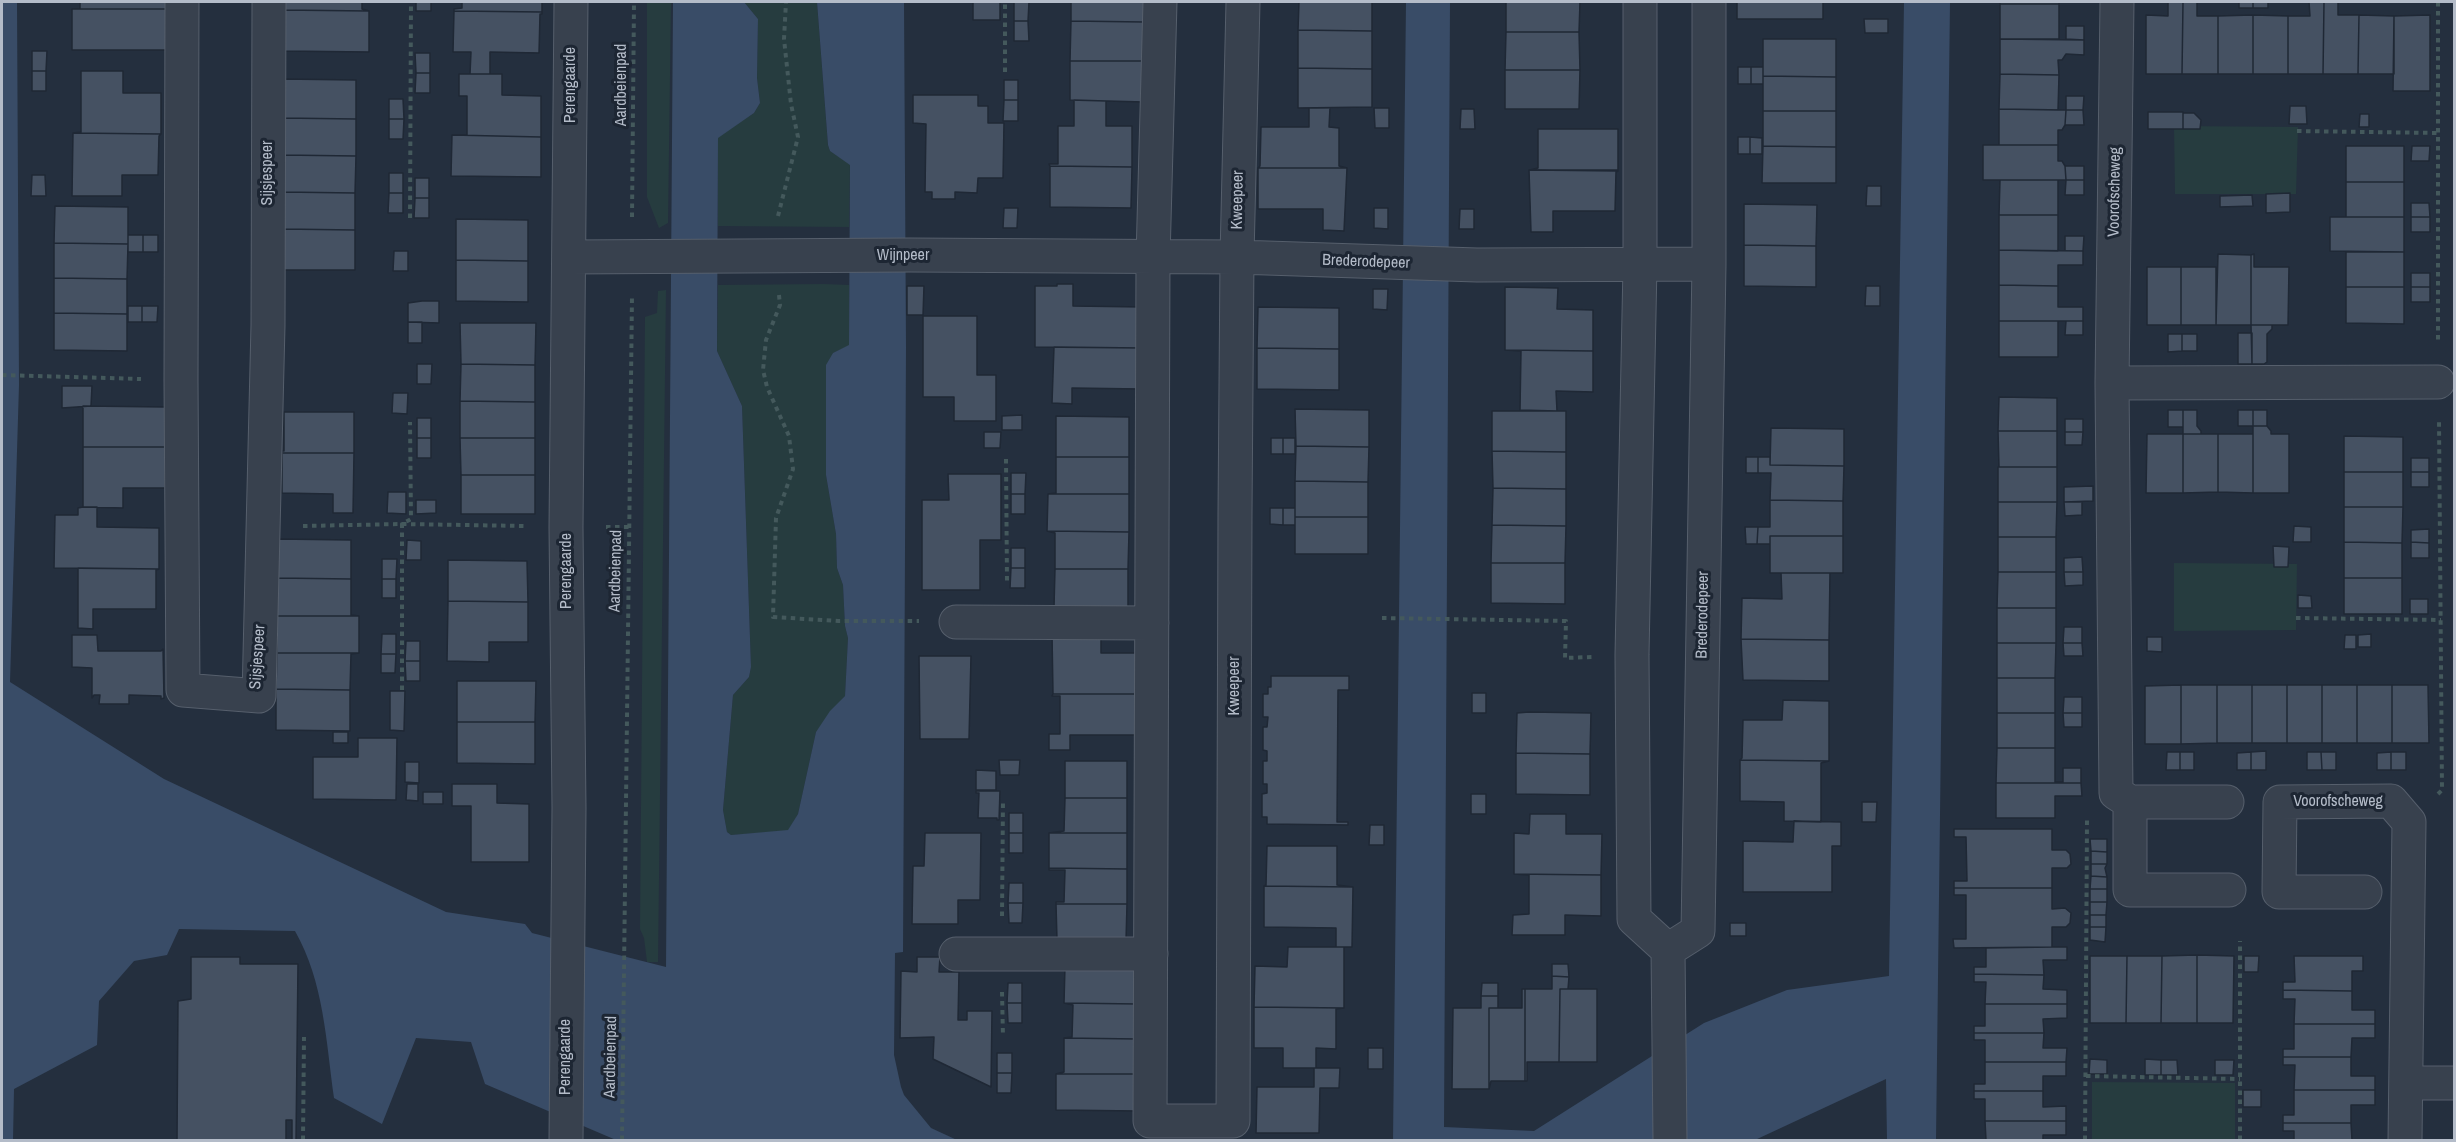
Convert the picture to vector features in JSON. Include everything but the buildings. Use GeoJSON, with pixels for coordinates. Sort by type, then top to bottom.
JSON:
{"type":"FeatureCollection","features":[{"type":"Feature","properties":{"kind":"street","name":"Sijsjespeer"},"geometry":{"type":"LineString","coordinates":[[182,2],[183,690],[259,696],[268,325],[269,2]]}},
{"type":"Feature","properties":{"kind":"street","name":"Perengaarde"},"geometry":{"type":"LineString","coordinates":[[566,1140],[568,808],[566,527],[571,2]]}},
{"type":"Feature","properties":{"kind":"street","name":"Kweepeer"},"geometry":{"type":"LineString","coordinates":[[1160,2],[1153,258],[1150,1121],[1233,1121],[1237,257],[1243,2]]}},
{"type":"Feature","properties":{"kind":"street"},"geometry":{"type":"LineString","coordinates":[[1640,2],[1640,265],[1632,655],[1634,919],[1668,950],[1670,1140]]}},
{"type":"Feature","properties":{"kind":"street","name":"Brederodepeer"},"geometry":{"type":"LineString","coordinates":[[1668,950],[1698,931],[1709,264],[1709,2]]}},
{"type":"Feature","properties":{"kind":"street","name":"Voorofscheweg"},"geometry":{"type":"LineString","coordinates":[[2117,2],[2112,383],[2123,798],[2130,891],[2229,890]]}},
{"type":"Feature","properties":{"kind":"street","name":"Wijnpeer"},"geometry":{"type":"LineString","coordinates":[[569,257],[910,255],[1237,257]]}},
{"type":"Feature","properties":{"kind":"street","name":"Brederodepeer"},"geometry":{"type":"LineString","coordinates":[[1237,257],[1477,265],[1709,264]]}},
{"type":"Feature","properties":{"kind":"street"},"geometry":{"type":"LineString","coordinates":[[2112,383],[2438,382]]}},
{"type":"Feature","properties":{"kind":"street"},"geometry":{"type":"LineString","coordinates":[[956,622],[1152,623]]}},
{"type":"Feature","properties":{"kind":"street"},"geometry":{"type":"LineString","coordinates":[[2123,798],[2228,802]]}},
{"type":"Feature","properties":{"kind":"street","name":"Voorofscheweg"},"geometry":{"type":"LineString","coordinates":[[2365,892],[2279,892],[2280,802],[2391,801],[2409,822],[2405,1140]]}},
{"type":"Feature","properties":{"kind":"street"},"geometry":{"type":"LineString","coordinates":[[956,954],[1151,954]]}},
{"type":"Feature","properties":{"kind":"street"},"geometry":{"type":"LineString","coordinates":[[2406,1083],[2454,1083]]}},
{"type":"Feature","properties":{"kind":"path"},"geometry":{"type":"LineString","coordinates":[[410,218],[411,2]]}},
{"type":"Feature","properties":{"kind":"path","name":"Aardbeienpad"},"geometry":{"type":"LineString","coordinates":[[622,1140],[629,527],[645,256],[634,2]]}},
{"type":"Feature","properties":{"kind":"path"},"geometry":{"type":"LineString","coordinates":[[786,2],[784,39],[791,104],[798,136],[778,214],[777,256],[780,305],[766,340],[763,369],[767,387],[789,436],[793,469],[777,518],[773,617],[838,621],[904,621]]}},
{"type":"Feature","properties":{"kind":"path"},"geometry":{"type":"LineString","coordinates":[[1005,2],[1005,72]]}},
{"type":"Feature","properties":{"kind":"path"},"geometry":{"type":"LineString","coordinates":[[2297,131],[2438,133]]}},
{"type":"Feature","properties":{"kind":"path"},"geometry":{"type":"LineString","coordinates":[[2,375],[181,380]]}},
{"type":"Feature","properties":{"kind":"path"},"geometry":{"type":"LineString","coordinates":[[402,524],[411,519],[410,422]]}},
{"type":"Feature","properties":{"kind":"path"},"geometry":{"type":"LineString","coordinates":[[1006,459],[1007,622]]}},
{"type":"Feature","properties":{"kind":"path"},"geometry":{"type":"LineString","coordinates":[[402,524],[402,690]]}},
{"type":"Feature","properties":{"kind":"path"},"geometry":{"type":"LineString","coordinates":[[263,527],[402,524],[629,527]]}},
{"type":"Feature","properties":{"kind":"path"},"geometry":{"type":"LineString","coordinates":[[1382,618],[1566,621],[1565,658],[1632,655]]}},
{"type":"Feature","properties":{"kind":"path"},"geometry":{"type":"LineString","coordinates":[[2296,618],[2441,620]]}},
{"type":"Feature","properties":{"kind":"path"},"geometry":{"type":"LineString","coordinates":[[2085,1140],[2087,816],[2123,798]]}},
{"type":"Feature","properties":{"kind":"path"},"geometry":{"type":"LineString","coordinates":[[2240,941],[2240,1140]]}},
{"type":"Feature","properties":{"kind":"path"},"geometry":{"type":"LineString","coordinates":[[303,1140],[304,1038]]}},
{"type":"Feature","properties":{"kind":"path"},"geometry":{"type":"LineString","coordinates":[[2086,1076],[2240,1079]]}},
{"type":"Feature","properties":{"kind":"green space"},"geometry":{"type":"Polygon","coordinates":[[[647,2],[671,2],[668,223],[659,228],[647,197],[647,2]]]}},
{"type":"Feature","properties":{"kind":"green space"},"geometry":{"type":"Polygon","coordinates":[[[744,2],[817,2],[828,145],[830,151],[850,164],[849,227],[718,226],[718,137],[754,113],[760,103],[757,78],[758,19],[744,2]]]}},
{"type":"Feature","properties":{"kind":"green space"},"geometry":{"type":"Polygon","coordinates":[[[2174,126],[2298,127],[2296,194],[2175,194],[2174,126]]]}},
{"type":"Feature","properties":{"kind":"green space"},"geometry":{"type":"Polygon","coordinates":[[[718,285],[849,285],[849,346],[833,353],[827,410],[826,475],[836,534],[837,568],[843,585],[845,626],[848,638],[845,696],[816,732],[798,814],[788,831],[731,835],[727,832],[723,810],[733,695],[749,677],[751,667],[742,406],[717,351],[718,285]]]}},
{"type":"Feature","properties":{"kind":"green space"},"geometry":{"type":"Polygon","coordinates":[[[666,290],[658,962],[647,962],[644,938],[640,929],[645,317],[657,313],[658,291],[666,290]]]}},
{"type":"Feature","properties":{"kind":"green space"},"geometry":{"type":"Polygon","coordinates":[[[2174,563],[2297,564],[2296,630],[2174,631],[2174,563]]]}},
{"type":"Feature","properties":{"kind":"green space"},"geometry":{"type":"Polygon","coordinates":[[[2092,1082],[2235,1083],[2235,1140],[2092,1140],[2092,1082]]]}},
{"type":"Feature","properties":{"kind":"water"},"geometry":{"type":"Polygon","coordinates":[[[2,2],[17,2],[19,385],[10,682],[164,779],[446,912],[525,924],[532,933],[666,967],[673,2],[744,2],[758,19],[757,78],[760,103],[754,113],[718,138],[717,351],[742,406],[751,667],[749,677],[733,695],[723,810],[727,832],[731,835],[788,830],[798,814],[816,732],[830,711],[845,696],[848,638],[845,626],[843,585],[837,568],[836,534],[826,475],[826,365],[833,353],[849,345],[850,165],[830,151],[828,145],[817,2],[904,2],[906,347],[903,952],[895,953],[894,1055],[904,1095],[931,1128],[957,1140],[616,1140],[485,1084],[471,1042],[416,1038],[382,1124],[334,1098],[318,991],[305,950],[295,931],[179,929],[167,955],[134,961],[99,1001],[97,1045],[14,1089],[13,1140],[2,1140],[2,2]]]}},
{"type":"Feature","properties":{"kind":"water"},"geometry":{"type":"Polygon","coordinates":[[[1406,2],[1450,2],[1444,1127],[1534,1131],[1704,1023],[1787,990],[1889,976],[1904,2],[1950,2],[1936,1140],[1887,1140],[1886,1079],[1755,1140],[1393,1140],[1406,2]]]}}]}
